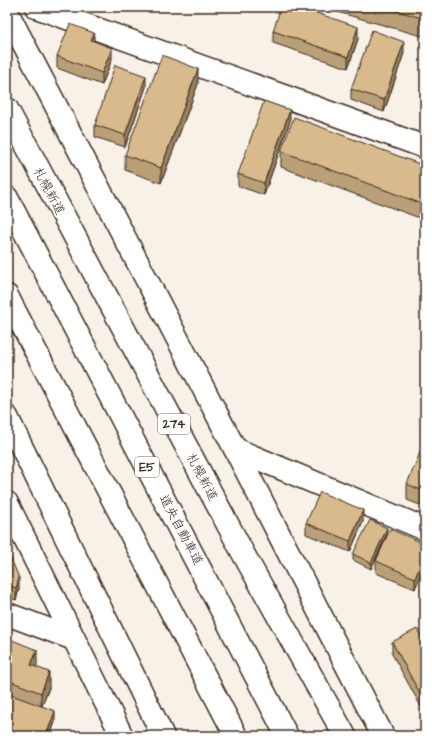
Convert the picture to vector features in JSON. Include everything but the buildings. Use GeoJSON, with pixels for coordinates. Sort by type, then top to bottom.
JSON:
{"type":"FeatureCollection","features":[{"type":"Feature","properties":{"kind":"main road"},"geometry":{"type":"LineString","coordinates":[[36,7],[425,146]]}},
{"type":"Feature","properties":{"kind":"main road"},"geometry":{"type":"LineString","coordinates":[[7,12],[383,736]]}},
{"type":"Feature","properties":{"kind":"main road","name":"札幌新道"},"geometry":{"type":"LineString","coordinates":[[7,109],[244,555],[345,736]]}},
{"type":"Feature","properties":{"kind":"main road","name":"道央自動車道"},"geometry":{"type":"LineString","coordinates":[[7,198],[287,736]]}},
{"type":"Feature","properties":{"kind":"main road"},"geometry":{"type":"LineString","coordinates":[[7,296],[236,736]]}},
{"type":"Feature","properties":{"kind":"main road"},"geometry":{"type":"LineString","coordinates":[[7,417],[163,736]]}},
{"type":"Feature","properties":{"kind":"main road"},"geometry":{"type":"LineString","coordinates":[[235,449],[425,529]]}},
{"type":"Feature","properties":{"kind":"main road"},"geometry":{"type":"LineString","coordinates":[[7,503],[122,736]]}},
{"type":"Feature","properties":{"kind":"main road"},"geometry":{"type":"LineString","coordinates":[[122,517],[221,736]]}},
{"type":"Feature","properties":{"kind":"main road"},"geometry":{"type":"LineString","coordinates":[[7,614],[74,639]]}},
{"type":"Feature","properties":{"kind":"main road"},"geometry":{"type":"LineString","coordinates":[[273,709],[291,736]]}}]}
